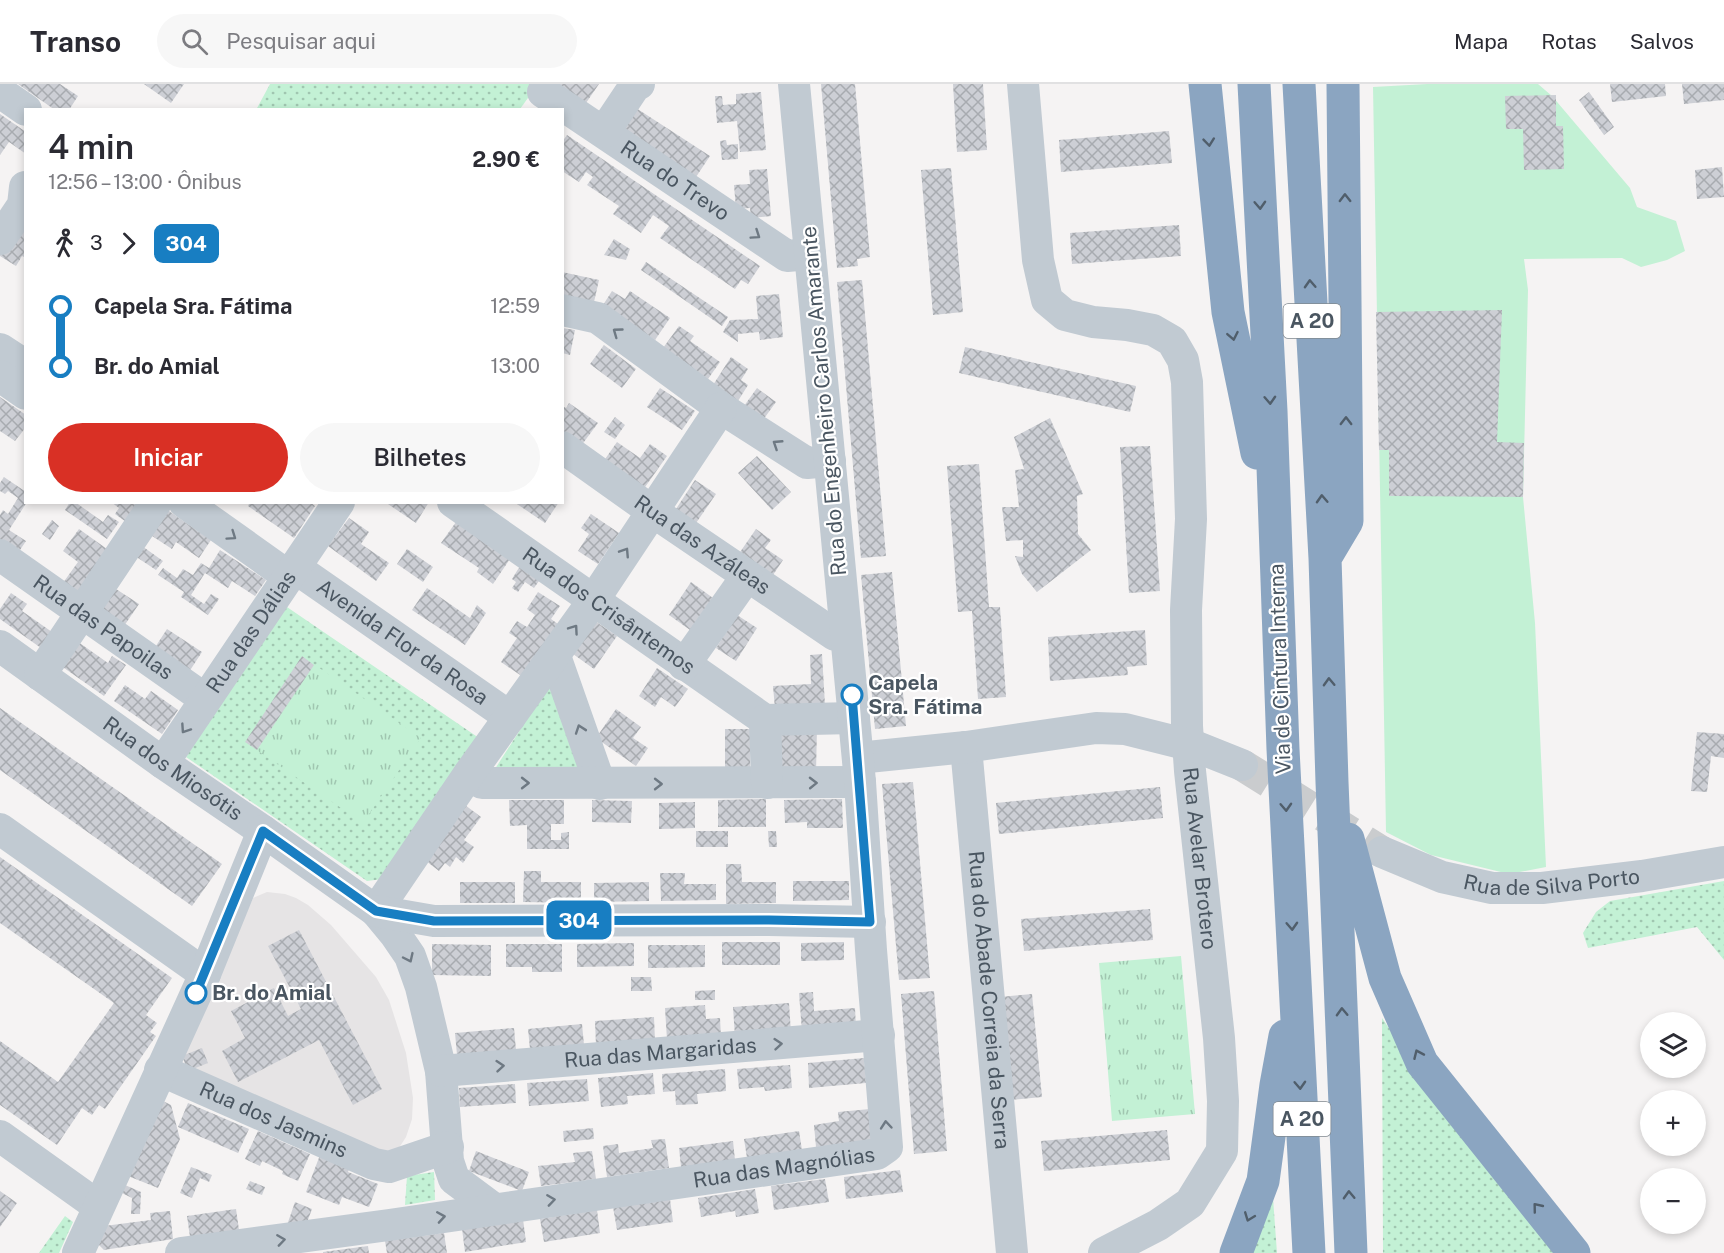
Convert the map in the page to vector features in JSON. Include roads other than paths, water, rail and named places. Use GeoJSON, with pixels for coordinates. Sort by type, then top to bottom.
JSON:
{"type":"FeatureCollection","features":[{"type":"Feature","properties":{"kind":"highway"},"geometry":{"type":"LineString","coordinates":[[1204,84],[1228,312],[1275,531]]}},
{"type":"Feature","properties":{"kind":"highway","name":"Via de Cintura Interna"},"geometry":{"type":"LineString","coordinates":[[1254,84],[1294,984],[1309,1253]]}},
{"type":"Feature","properties":{"kind":"highway","name":"A 20"},"geometry":{"type":"LineString","coordinates":[[1299,84],[1325,558],[1351,1253]]}},
{"type":"Feature","properties":{"kind":"highway"},"geometry":{"type":"LineString","coordinates":[[1325,558],[1347,521],[1343,84]]}},
{"type":"Feature","properties":{"kind":"highway"},"geometry":{"type":"LineString","coordinates":[[1332,782],[1385,978],[1422,1063],[1574,1253]]}},
{"type":"Feature","properties":{"kind":"highway"},"geometry":{"type":"LineString","coordinates":[[1236,1253],[1263,1181],[1276,1085],[1294,984]]}},
{"type":"Feature","properties":{"kind":"street"},"geometry":{"type":"LineString","coordinates":[[603,132],[636,84],[639,84]]}},
{"type":"Feature","properties":{"kind":"street","name":"Rua do Engenheiro Carlos Amarante"},"geometry":{"type":"LineString","coordinates":[[794,84],[859,770]]}},
{"type":"Feature","properties":{"kind":"street","name":"Rua Avelar Brotero"},"geometry":{"type":"LineString","coordinates":[[1023,84],[1038,260],[1047,300],[1065,315],[1093,322],[1153,330],[1172,341],[1183,360],[1187,382],[1191,519],[1186,610],[1187,726],[1219,1038],[1223,1101],[1222,1151],[1190,1203],[1158,1225],[1104,1253]]}},
{"type":"Feature","properties":{"kind":"street"},"geometry":{"type":"LineString","coordinates":[[0,92],[24,109]]}},
{"type":"Feature","properties":{"kind":"street","name":"Rua do Trevo"},"geometry":{"type":"LineString","coordinates":[[543,92],[787,256],[810,254]]}},
{"type":"Feature","properties":{"kind":"street"},"geometry":{"type":"LineString","coordinates":[[0,213],[15,193],[24,188]]}},
{"type":"Feature","properties":{"kind":"street"},"geometry":{"type":"LineString","coordinates":[[0,239],[23,205],[24,196]]}},
{"type":"Feature","properties":{"kind":"street"},"geometry":{"type":"LineString","coordinates":[[564,310],[598,318],[721,408],[807,463],[830,461]]}},
{"type":"Feature","properties":{"kind":"street"},"geometry":{"type":"LineString","coordinates":[[0,349],[24,365]]}},
{"type":"Feature","properties":{"kind":"street"},"geometry":{"type":"LineString","coordinates":[[0,376],[24,393]]}},
{"type":"Feature","properties":{"kind":"street"},"geometry":{"type":"LineString","coordinates":[[721,408],[593,601],[469,774],[376,911],[434,921],[870,922]]}},
{"type":"Feature","properties":{"kind":"street","name":"Rua das Azáleas"},"geometry":{"type":"LineString","coordinates":[[564,448],[835,635],[846,633]]}},
{"type":"Feature","properties":{"kind":"street"},"geometry":{"type":"LineString","coordinates":[[40,675],[155,504]]}},
{"type":"Feature","properties":{"kind":"street","name":"Rua das Dálias"},"geometry":{"type":"LineString","coordinates":[[163,763],[338,504]]}},
{"type":"Feature","properties":{"kind":"street","name":"Rua dos Crisântemos"},"geometry":{"type":"LineString","coordinates":[[456,504],[765,720]]}},
{"type":"Feature","properties":{"kind":"street","name":"Avenida Flor da Rosa"},"geometry":{"type":"LineString","coordinates":[[202,505],[297,563],[517,708]]}},
{"type":"Feature","properties":{"kind":"street","name":"Rua das Papoilas"},"geometry":{"type":"LineString","coordinates":[[0,555],[205,699]]}},
{"type":"Feature","properties":{"kind":"street"},"geometry":{"type":"LineString","coordinates":[[684,665],[747,576]]}},
{"type":"Feature","properties":{"kind":"street","name":"Rua dos Miosótis"},"geometry":{"type":"LineString","coordinates":[[0,646],[376,911],[410,956],[429,1018],[441,1071],[448,1161],[454,1179],[493,1208]]}},
{"type":"Feature","properties":{"kind":"street"},"geometry":{"type":"LineString","coordinates":[[555,656],[600,784]]}},
{"type":"Feature","properties":{"kind":"street"},"geometry":{"type":"LineString","coordinates":[[767,783],[765,720],[854,718]]}},
{"type":"Feature","properties":{"kind":"street"},"geometry":{"type":"LineString","coordinates":[[469,774],[482,783],[767,783],[859,770],[966,747],[1096,728],[1125,729],[1197,747],[1242,765]]}},
{"type":"Feature","properties":{"kind":"street","name":"Rua do Abade Correia da Serra"},"geometry":{"type":"LineString","coordinates":[[966,747],[1012,1253]]}},
{"type":"Feature","properties":{"kind":"street","name":"Rua das Magnólias"},"geometry":{"type":"LineString","coordinates":[[493,1208],[877,1154],[887,1147],[859,770]]}},
{"type":"Feature","properties":{"kind":"street"},"geometry":{"type":"LineString","coordinates":[[78,1253],[204,974],[263,831]]}},
{"type":"Feature","properties":{"kind":"street"},"geometry":{"type":"LineString","coordinates":[[5,832],[204,974]]}},
{"type":"Feature","properties":{"kind":"street","name":"Rua de Silva Porto"},"geometry":{"type":"LineString","coordinates":[[1382,852],[1442,877],[1492,888],[1553,887],[1642,876],[1724,862]]}},
{"type":"Feature","properties":{"kind":"street","name":"Rua das Margaridas"},"geometry":{"type":"LineString","coordinates":[[441,1071],[879,1035]]}},
{"type":"Feature","properties":{"kind":"street","name":"Rua dos Jasmins"},"geometry":{"type":"LineString","coordinates":[[160,1070],[374,1164],[389,1167],[448,1147]]}},
{"type":"Feature","properties":{"kind":"street"},"geometry":{"type":"LineString","coordinates":[[0,1136],[98,1206]]}},
{"type":"Feature","properties":{"kind":"street"},"geometry":{"type":"LineString","coordinates":[[182,1253],[389,1225],[493,1208]]}},
{"type":"Feature","properties":{"kind":"tunnel"},"geometry":{"type":"LineString","coordinates":[[1242,765],[1382,852]]}},
{"type":"Feature","properties":{"kind":"place","name":"Capela Sra. Fátima"},"geometry":{"type":"Point","coordinates":[852,695]}},
{"type":"Feature","properties":{"kind":"place","name":"Br. do Amial"},"geometry":{"type":"Point","coordinates":[196,993]}}]}
